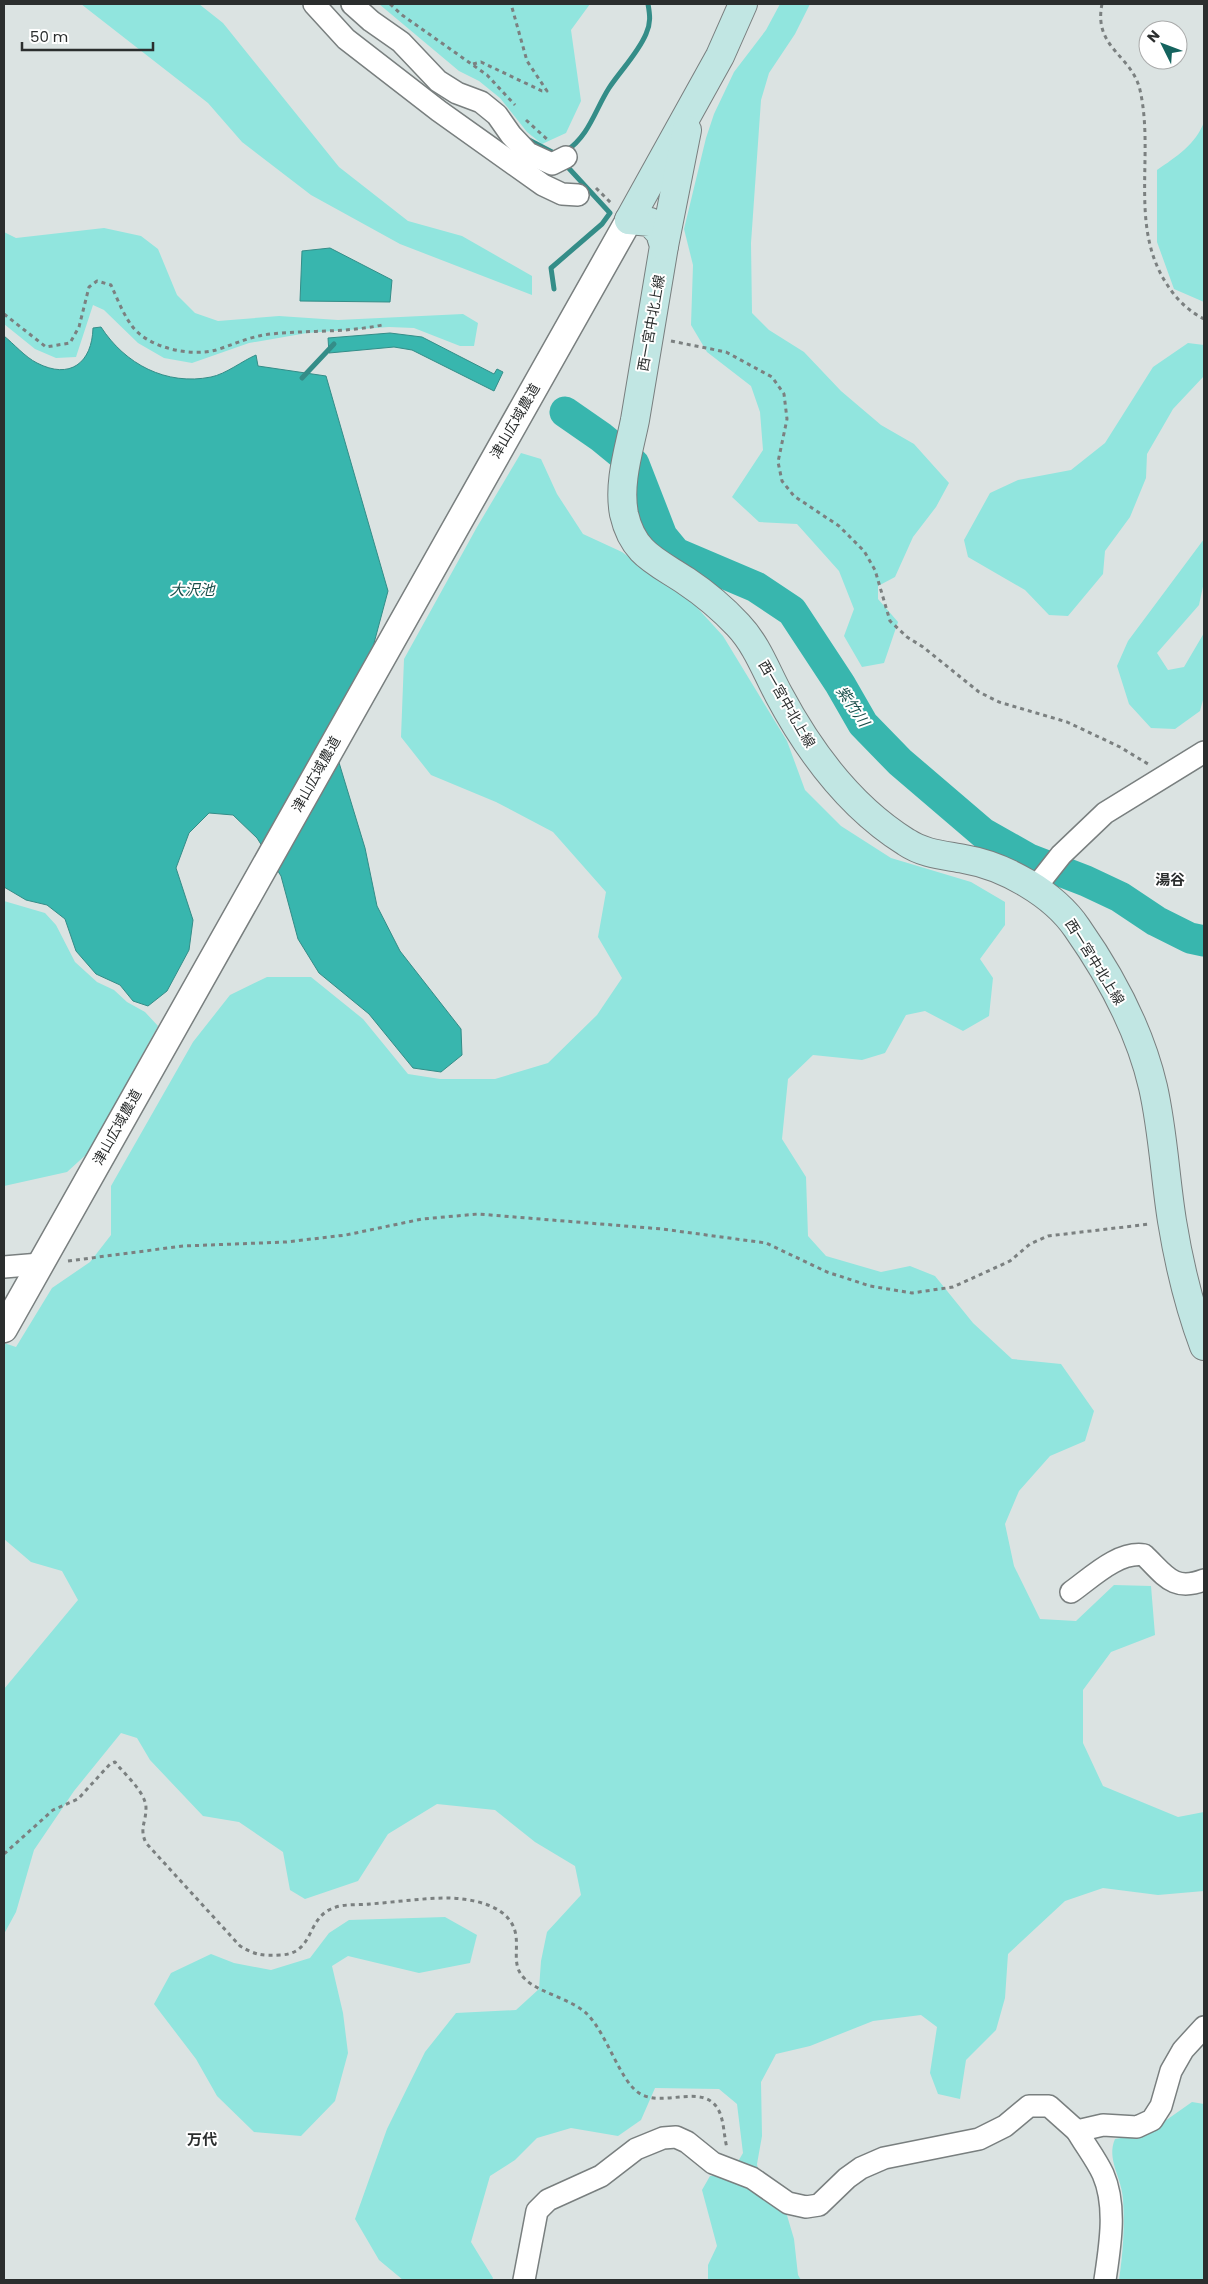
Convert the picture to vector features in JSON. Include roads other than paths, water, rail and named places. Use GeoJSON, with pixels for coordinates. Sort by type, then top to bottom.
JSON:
{"type":"FeatureCollection","features":[{"type":"Feature","properties":{"kind":"main road"},"geometry":{"type":"LineString","coordinates":[[664,246],[660,232],[650,222],[629,220],[720,56],[743,4]]}},
{"type":"Feature","properties":{"kind":"main road","name":"西一宮中北上線"},"geometry":{"type":"LineString","coordinates":[[690,111],[685,147],[664,246],[627,461],[624,512],[629,530],[636,544],[658,565],[685,580],[742,630],[756,648],[778,695],[803,735],[836,781],[857,804],[882,826],[910,845],[940,856],[982,864],[1040,881],[1076,925],[1125,1010],[1152,1082],[1157,1104],[1172,1222],[1191,1312],[1204,1346]]}},
{"type":"Feature","properties":{"kind":"street"},"geometry":{"type":"LineString","coordinates":[[314,4],[346,39],[447,116],[543,185],[562,194],[578,195]]}},
{"type":"Feature","properties":{"kind":"street"},"geometry":{"type":"LineString","coordinates":[[352,4],[371,21],[401,42],[438,80],[457,93],[481,102],[497,115],[511,135],[528,153],[552,164],[566,157]]}},
{"type":"Feature","properties":{"kind":"street","name":"津山広域農道"},"geometry":{"type":"LineString","coordinates":[[4,1329],[629,220]]}},
{"type":"Feature","properties":{"kind":"street"},"geometry":{"type":"LineString","coordinates":[[1040,881],[1061,855],[1105,813],[1204,752]]}},
{"type":"Feature","properties":{"kind":"street"},"geometry":{"type":"LineString","coordinates":[[4,1267],[40,1264]]}},
{"type":"Feature","properties":{"kind":"street"},"geometry":{"type":"LineString","coordinates":[[1071,1592],[1123,1557],[1137,1554],[1144,1555],[1175,1584],[1191,1585],[1204,1580]]}},
{"type":"Feature","properties":{"kind":"street"},"geometry":{"type":"LineString","coordinates":[[1077,2131],[1102,2125],[1137,2127],[1152,2120],[1161,2106],[1171,2071],[1183,2050],[1204,2027]]}},
{"type":"Feature","properties":{"kind":"street"},"geometry":{"type":"LineString","coordinates":[[524,2280],[537,2211],[548,2200],[613,2169],[636,2149],[664,2138],[676,2137],[687,2142],[713,2163],[752,2178],[788,2202],[806,2207],[819,2205],[862,2168],[884,2158],[979,2139],[1005,2126],[1029,2106],[1050,2106],[1077,2131],[1102,2172],[1109,2190],[1111,2220],[1105,2280]]}},
{"type":"Feature","properties":{"kind":"water"},"geometry":{"type":"Polygon","coordinates":[[[330,248],[392,280],[390,302],[300,301],[302,251],[330,248]]]}},
{"type":"Feature","properties":{"kind":"water","name":"大沢池"},"geometry":{"type":"Polygon","coordinates":[[[101,327],[122,352],[148,369],[163,375],[194,379],[211,377],[256,355],[258,366],[326,376],[388,591],[370,658],[330,733],[365,848],[377,906],[400,951],[461,1029],[462,1055],[441,1072],[413,1068],[369,1014],[319,973],[298,939],[281,876],[257,838],[233,815],[209,813],[189,833],[176,868],[193,920],[189,950],[167,991],[148,1006],[133,1001],[120,985],[96,974],[76,951],[65,919],[47,905],[26,900],[4,887],[4,336],[37,363],[60,370],[69,369],[84,359],[92,340],[93,328],[101,327]]]}},
{"type":"Feature","properties":{"kind":"water"},"geometry":{"type":"Polygon","coordinates":[[[390,333],[422,337],[494,374],[497,369],[503,372],[494,391],[412,350],[394,347],[329,353],[328,338],[390,333]]]}},
{"type":"Feature","properties":{"kind":"waterway"},"geometry":{"type":"LineString","coordinates":[[566,151],[574,145],[586,130],[609,88],[643,41],[649,23],[648,4]]}},
{"type":"Feature","properties":{"kind":"waterway"},"geometry":{"type":"LineString","coordinates":[[529,140],[552,152]]}},
{"type":"Feature","properties":{"kind":"waterway"},"geometry":{"type":"LineString","coordinates":[[554,289],[551,268],[602,224],[610,213],[564,163]]}},
{"type":"Feature","properties":{"kind":"waterway"},"geometry":{"type":"LineString","coordinates":[[302,378],[334,344]]}},
{"type":"Feature","properties":{"kind":"waterway","name":"紫竹川"},"geometry":{"type":"LineString","coordinates":[[565,412],[601,437],[634,464],[662,536],[676,553],[756,587],[792,611],[840,684],[863,724],[900,762],[983,833],[1029,859],[1086,881],[1120,897],[1156,921],[1190,938],[1204,941]]}},
{"type":"Feature","properties":{"kind":"district","name":"湯谷"},"geometry":{"type":"Point","coordinates":[1170,879]}},
{"type":"Feature","properties":{"kind":"district","name":"万代"},"geometry":{"type":"Point","coordinates":[202,2139]}}]}
